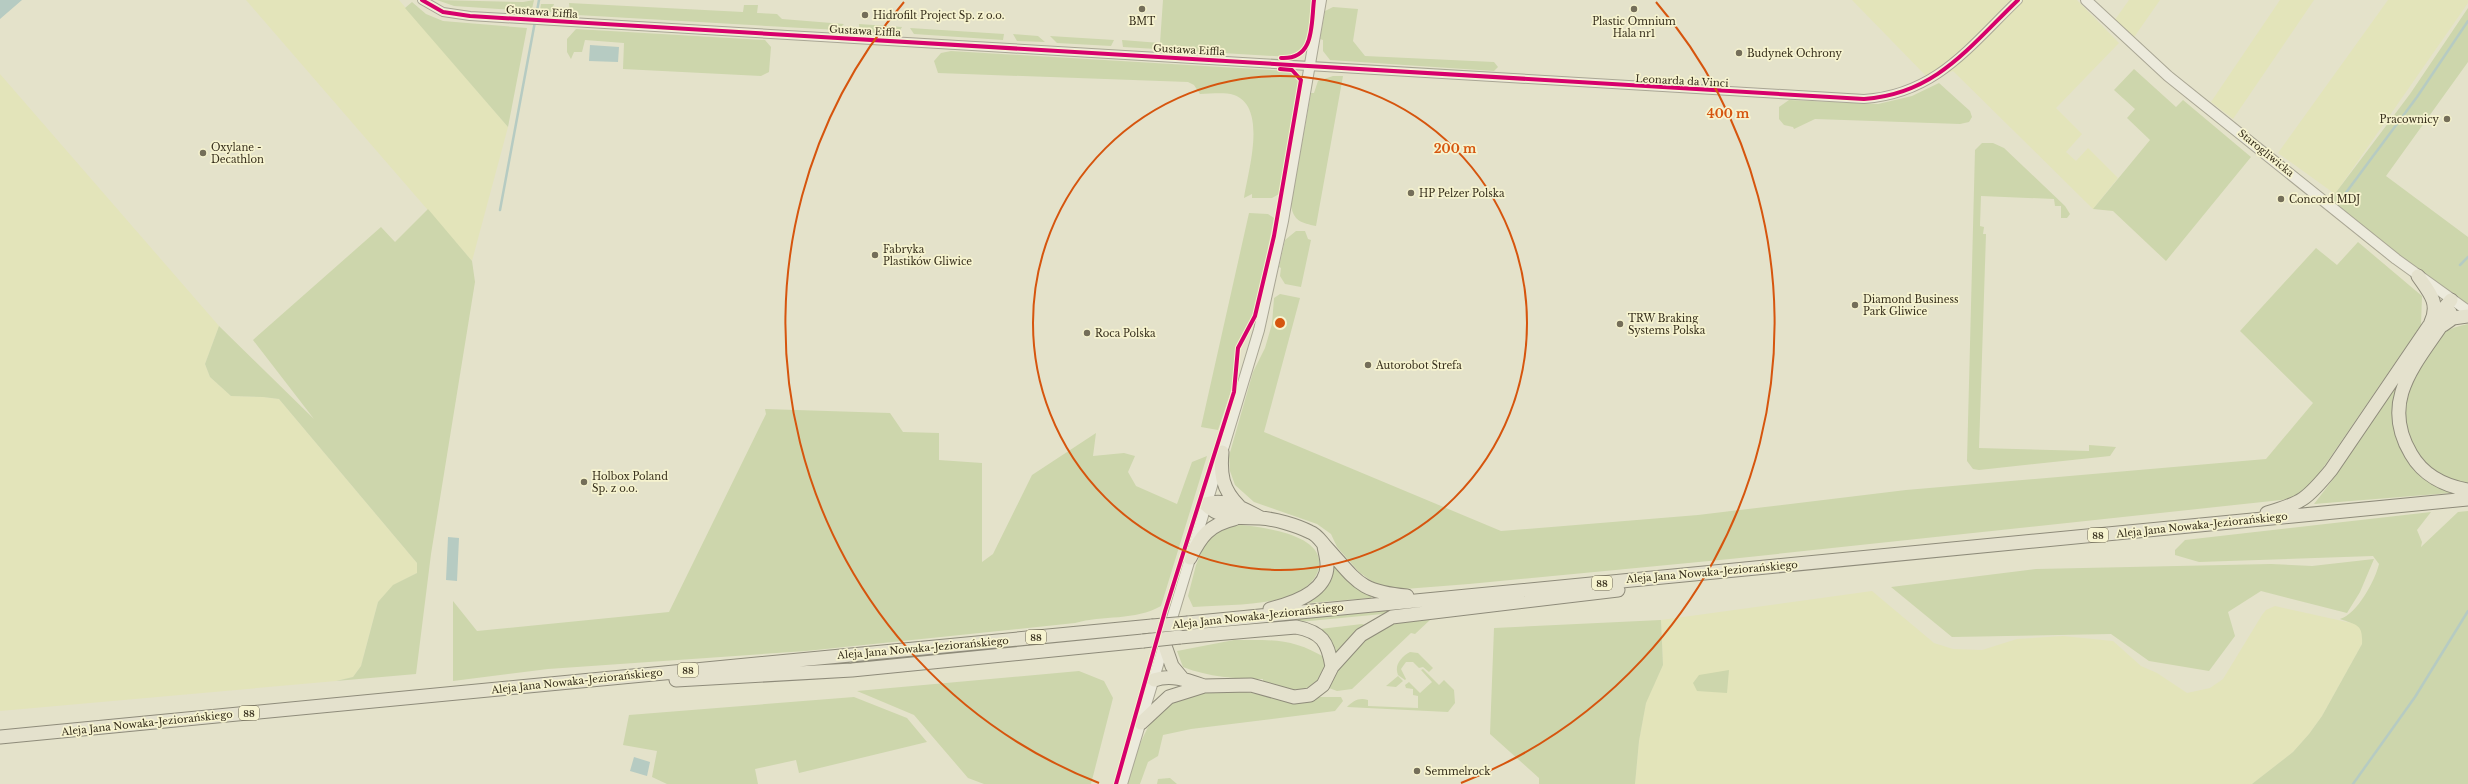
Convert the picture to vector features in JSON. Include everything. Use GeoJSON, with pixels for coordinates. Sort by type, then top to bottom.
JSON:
{"type":"FeatureCollection","features":[{"type":"Feature","properties":{"kind":"main road"},"geometry":{"type":"LineString","coordinates":[[2418,276],[2432,296],[2435,304],[2434,328]]}},
{"type":"Feature","properties":{"kind":"main road"},"geometry":{"type":"LineString","coordinates":[[2451,300],[2406,379],[2398,407],[2400,433],[2413,457],[2429,474],[2440,482],[2468,490]]}},
{"type":"Feature","properties":{"kind":"main road"},"geometry":{"type":"LineString","coordinates":[[2236,522],[2297,504],[2314,490],[2331,470],[2434,328],[2454,318],[2468,316]]}},
{"type":"Feature","properties":{"kind":"main road"},"geometry":{"type":"LineString","coordinates":[[1222,452],[1222,481],[1238,513]]}},
{"type":"Feature","properties":{"kind":"main road","name":"Aleja Jana Nowaka-Jeziorańskiego"},"geometry":{"type":"LineString","coordinates":[[0,737],[2468,499]]}},
{"type":"Feature","properties":{"kind":"main road"},"geometry":{"type":"LineString","coordinates":[[1206,504],[1213,512],[1238,513],[1310,532],[1345,571],[1368,588],[1381,593],[1443,598]]}},
{"type":"Feature","properties":{"kind":"main road"},"geometry":{"type":"LineString","coordinates":[[1190,558],[1207,531],[1238,513]]}},
{"type":"Feature","properties":{"kind":"main road"},"geometry":{"type":"LineString","coordinates":[[1229,619],[1281,606],[1301,599],[1313,590],[1323,579],[1328,566],[1324,546]]}},
{"type":"Feature","properties":{"kind":"main road"},"geometry":{"type":"LineString","coordinates":[[1141,723],[1162,702],[1178,693],[1204,686],[1256,686],[1287,696],[1310,695],[1323,685],[1332,667],[1361,635],[1392,617],[1675,583],[1718,572]]}},
{"type":"Feature","properties":{"kind":"main road"},"geometry":{"type":"LineString","coordinates":[[605,679],[678,680],[852,670],[1296,626],[1310,629],[1324,641],[1328,648],[1332,667]]}},
{"type":"Feature","properties":{"kind":"main road"},"geometry":{"type":"LineString","coordinates":[[1164,643],[1172,666],[1182,678]]}},
{"type":"Feature","properties":{"kind":"main road"},"geometry":{"type":"LineString","coordinates":[[1154,680],[1162,677],[1182,678],[1204,686]]}},
{"type":"Feature","properties":{"kind":"main road"},"geometry":{"type":"LineString","coordinates":[[1154,680],[1168,691],[1178,693]]}},
{"type":"Feature","properties":{"kind":"street","name":"Gustawa Eiffla"},"geometry":{"type":"LineString","coordinates":[[422,0],[434,8],[456,14],[1278,63],[1311,67]]}},
{"type":"Feature","properties":{"kind":"street"},"geometry":{"type":"LineString","coordinates":[[1122,784],[1259,330],[1274,268],[1311,67],[1321,0]]}},
{"type":"Feature","properties":{"kind":"street","name":"Leonarda da Vinci"},"geometry":{"type":"LineString","coordinates":[[1311,67],[1782,95],[1878,98],[1910,90],[1938,75],[2018,0]]}},
{"type":"Feature","properties":{"kind":"street","name":"Starogliwicka"},"geometry":{"type":"LineString","coordinates":[[2086,0],[2169,77],[2418,276],[2468,311]]}},
{"type":"Feature","properties":{"kind":"green space"},"geometry":{"type":"Polygon","coordinates":[[[246,0],[399,0],[508,127],[472,261],[246,0]]]}},
{"type":"Feature","properties":{"kind":"green space"},"geometry":{"type":"Polygon","coordinates":[[[437,0],[523,2],[534,0],[532,9],[540,10],[541,4],[554,4],[551,12],[543,12],[454,6],[437,0]]]}},
{"type":"Feature","properties":{"kind":"green space"},"geometry":{"type":"Polygon","coordinates":[[[1163,0],[1311,0],[1310,25],[1303,48],[1297,54],[1290,57],[1123,47],[1122,40],[1160,43],[1163,0]]]}},
{"type":"Feature","properties":{"kind":"green space"},"geometry":{"type":"Polygon","coordinates":[[[1852,0],[2077,0],[2119,43],[2056,108],[2082,134],[2066,152],[2076,161],[2088,148],[2118,178],[2093,209],[1953,71],[1929,79],[1852,0]]]}},
{"type":"Feature","properties":{"kind":"green space"},"geometry":{"type":"Polygon","coordinates":[[[2129,0],[2160,0],[2130,43],[2114,21],[2129,0]]]}},
{"type":"Feature","properties":{"kind":"green space"},"geometry":{"type":"Polygon","coordinates":[[[2280,0],[2314,0],[2233,119],[2211,102],[2280,0]]]}},
{"type":"Feature","properties":{"kind":"green space"},"geometry":{"type":"Polygon","coordinates":[[[2388,0],[2468,0],[2468,3],[2335,194],[2278,153],[2388,0]]]}},
{"type":"Feature","properties":{"kind":"green space"},"geometry":{"type":"Polygon","coordinates":[[[412,2],[426,14],[443,21],[527,28],[508,127],[405,8],[412,2]]]}},
{"type":"Feature","properties":{"kind":"green space"},"geometry":{"type":"Polygon","coordinates":[[[569,3],[743,12],[744,5],[758,5],[757,13],[777,14],[782,19],[844,24],[838,30],[577,15],[570,12],[569,3]]]}},
{"type":"Feature","properties":{"kind":"green space"},"geometry":{"type":"Polygon","coordinates":[[[1333,7],[1358,9],[1353,41],[1365,56],[1494,62],[1498,67],[1494,71],[1330,60],[1323,51],[1323,40],[1320,39],[1325,11],[1333,7]]]}},
{"type":"Feature","properties":{"kind":"green space"},"geometry":{"type":"Polygon","coordinates":[[[2468,8],[2468,62],[2386,176],[2468,237],[2468,303],[2451,300],[2328,203],[2410,94],[2468,8]]]}},
{"type":"Feature","properties":{"kind":"green space"},"geometry":{"type":"Polygon","coordinates":[[[859,24],[902,27],[898,34],[860,32],[859,24]]]}},
{"type":"Feature","properties":{"kind":"green space"},"geometry":{"type":"Polygon","coordinates":[[[910,28],[1004,34],[1003,40],[914,34],[910,28]]]}},
{"type":"Feature","properties":{"kind":"green space"},"geometry":{"type":"Polygon","coordinates":[[[576,29],[765,40],[771,47],[769,72],[761,76],[623,69],[624,43],[585,40],[582,52],[574,52],[571,59],[567,52],[567,39],[576,29]]]}},
{"type":"Feature","properties":{"kind":"green space"},"geometry":{"type":"Polygon","coordinates":[[[1013,34],[1038,36],[1045,42],[1017,41],[1013,34]]]}},
{"type":"Feature","properties":{"kind":"green space"},"geometry":{"type":"Polygon","coordinates":[[[1050,36],[1114,40],[1111,46],[1057,43],[1050,36]]]}},
{"type":"Feature","properties":{"kind":"green space"},"geometry":{"type":"Polygon","coordinates":[[[951,51],[1289,71],[1297,75],[1300,82],[1279,194],[1272,198],[1252,198],[1252,194],[1244,198],[1252,157],[1253,126],[1250,112],[1244,102],[1234,95],[1222,93],[1200,94],[1194,85],[1188,82],[938,73],[934,61],[941,53],[951,51]]]}},
{"type":"Feature","properties":{"kind":"green space"},"geometry":{"type":"Polygon","coordinates":[[[2134,69],[2176,107],[2183,100],[2251,157],[2166,261],[2113,211],[2093,209],[2150,140],[2127,118],[2135,109],[2114,90],[2134,69]]]}},
{"type":"Feature","properties":{"kind":"green space"},"geometry":{"type":"Polygon","coordinates":[[[0,74],[219,326],[205,364],[210,377],[231,396],[279,399],[417,563],[417,573],[394,585],[378,602],[361,666],[353,677],[336,681],[0,711],[0,74]]]}},
{"type":"Feature","properties":{"kind":"green space"},"geometry":{"type":"Polygon","coordinates":[[[1333,76],[1343,76],[1316,226],[1306,224],[1296,218],[1291,205],[1311,93],[1314,93],[1318,81],[1333,76]]]}},
{"type":"Feature","properties":{"kind":"green space"},"geometry":{"type":"Polygon","coordinates":[[[1939,83],[1970,111],[1972,117],[1969,122],[1960,124],[1815,119],[1794,129],[1793,127],[1784,125],[1779,119],[1779,107],[1789,100],[1878,104],[1912,96],[1939,83]]]}},
{"type":"Feature","properties":{"kind":"green space"},"geometry":{"type":"Polygon","coordinates":[[[1982,143],[1993,143],[2004,148],[2065,206],[2070,214],[2067,218],[2061,218],[2061,206],[2055,206],[2054,199],[1981,196],[1980,226],[1984,227],[1983,234],[1986,234],[1979,448],[2089,451],[2089,445],[2116,447],[2110,456],[1979,470],[1973,469],[1967,461],[1975,150],[1982,143]]]}},
{"type":"Feature","properties":{"kind":"green space"},"geometry":{"type":"Polygon","coordinates":[[[428,209],[472,261],[475,282],[431,554],[416,674],[336,681],[353,677],[361,666],[378,602],[393,585],[417,573],[417,563],[279,399],[231,396],[210,377],[205,364],[219,326],[314,419],[253,340],[381,227],[395,242],[428,209]]]}},
{"type":"Feature","properties":{"kind":"green space"},"geometry":{"type":"Polygon","coordinates":[[[1249,213],[1268,214],[1274,218],[1256,308],[1238,346],[1233,385],[1218,430],[1201,427],[1249,213]]]}},
{"type":"Feature","properties":{"kind":"green space"},"geometry":{"type":"Polygon","coordinates":[[[1296,231],[1305,231],[1308,239],[1311,240],[1301,287],[1285,284],[1280,276],[1281,268],[1279,267],[1285,240],[1296,231]]]}},
{"type":"Feature","properties":{"kind":"green space"},"geometry":{"type":"Polygon","coordinates":[[[2358,242],[2422,296],[2421,325],[2312,484],[2291,499],[1730,559],[1392,590],[1377,585],[1359,572],[1337,547],[1331,534],[1317,524],[1254,502],[1235,485],[1230,471],[1229,456],[1253,372],[1265,348],[1272,324],[1274,298],[1280,294],[1300,298],[1264,432],[1501,531],[1698,515],[1906,490],[2266,459],[2313,403],[2240,331],[2316,248],[2337,265],[2358,242]]]}},
{"type":"Feature","properties":{"kind":"green space"},"geometry":{"type":"Polygon","coordinates":[[[2440,317],[2410,368],[2396,429],[2450,493],[2314,504],[2334,478],[2440,317]]]}},
{"type":"Feature","properties":{"kind":"green space"},"geometry":{"type":"Polygon","coordinates":[[[2468,324],[2468,484],[2463,484],[2452,482],[2438,475],[2418,456],[2406,431],[2404,404],[2408,387],[2439,337],[2450,329],[2468,324]]]}},
{"type":"Feature","properties":{"kind":"green space"},"geometry":{"type":"Polygon","coordinates":[[[765,409],[890,413],[903,432],[939,433],[939,460],[982,463],[982,562],[993,554],[1032,475],[1096,433],[1093,456],[1124,453],[1135,456],[1128,472],[1136,486],[1177,504],[1192,462],[1207,456],[1161,606],[1141,614],[1075,623],[806,651],[548,669],[453,681],[453,601],[477,631],[669,612],[766,414],[765,409]]]}},
{"type":"Feature","properties":{"kind":"green space"},"geometry":{"type":"Polygon","coordinates":[[[2468,511],[2468,784],[2252,784],[2293,752],[2322,716],[2362,644],[2361,632],[2358,626],[2340,619],[2353,611],[2359,604],[2374,579],[2379,564],[2373,556],[2199,562],[2175,555],[2175,550],[2185,540],[2431,512],[2417,530],[2422,542],[2421,547],[2458,512],[2468,511]]]}},
{"type":"Feature","properties":{"kind":"green space"},"geometry":{"type":"Polygon","coordinates":[[[1234,524],[1274,530],[1290,534],[1303,540],[1313,548],[1319,558],[1318,571],[1314,579],[1299,592],[1267,602],[1193,607],[1188,596],[1196,565],[1202,551],[1210,537],[1234,524]]]}},
{"type":"Feature","properties":{"kind":"green space"},"geometry":{"type":"Polygon","coordinates":[[[2374,559],[2360,592],[2347,613],[2261,591],[2228,612],[2235,636],[2209,671],[2149,661],[2111,634],[1952,637],[1891,587],[2036,569],[2271,564],[2312,566],[2374,559]]]}},
{"type":"Feature","properties":{"kind":"green space"},"geometry":{"type":"Polygon","coordinates":[[[1332,563],[1372,595],[1371,598],[1308,603],[1332,563]]]}},
{"type":"Feature","properties":{"kind":"green space"},"geometry":{"type":"Polygon","coordinates":[[[1872,591],[1934,643],[1953,649],[1982,650],[2017,639],[2063,636],[2113,641],[2141,666],[2157,673],[2187,693],[2210,688],[2223,679],[2262,615],[2266,610],[2275,606],[2356,624],[2362,630],[2362,644],[2322,716],[2309,734],[2293,752],[2252,784],[1635,784],[1639,741],[1646,702],[1663,665],[1661,620],[1872,591]]]}},
{"type":"Feature","properties":{"kind":"green space"},"geometry":{"type":"Polygon","coordinates":[[[1486,601],[1425,610],[1185,633],[1187,630],[1486,601]]]}},
{"type":"Feature","properties":{"kind":"green space"},"geometry":{"type":"Polygon","coordinates":[[[1431,619],[1415,634],[1411,633],[1352,689],[1337,691],[1329,688],[1339,667],[1354,648],[1381,626],[1395,620],[1431,619]]]}},
{"type":"Feature","properties":{"kind":"green space"},"geometry":{"type":"Polygon","coordinates":[[[1661,620],[1663,665],[1646,703],[1639,741],[1635,784],[1539,784],[1539,778],[1490,734],[1494,628],[1661,620]]]}},
{"type":"Feature","properties":{"kind":"green space"},"geometry":{"type":"Polygon","coordinates":[[[1362,624],[1365,625],[1335,655],[1320,629],[1362,624]]]}},
{"type":"Feature","properties":{"kind":"green space"},"geometry":{"type":"Polygon","coordinates":[[[1234,640],[1272,640],[1293,644],[1304,647],[1327,659],[1323,672],[1318,680],[1311,686],[1303,689],[1294,689],[1263,682],[1263,679],[1222,677],[1183,667],[1177,651],[1234,640]]]}},
{"type":"Feature","properties":{"kind":"green space"},"geometry":{"type":"Polygon","coordinates":[[[1410,652],[1418,653],[1433,668],[1429,672],[1423,667],[1419,668],[1413,662],[1406,662],[1401,669],[1406,679],[1405,680],[1398,675],[1397,668],[1401,659],[1410,652]]]}},
{"type":"Feature","properties":{"kind":"green space"},"geometry":{"type":"Polygon","coordinates":[[[1423,669],[1439,685],[1444,680],[1454,690],[1455,703],[1448,712],[1347,707],[1354,701],[1362,699],[1368,700],[1368,706],[1418,708],[1418,696],[1413,695],[1413,689],[1406,688],[1405,685],[1409,682],[1420,693],[1432,682],[1421,670],[1423,669]]]}},
{"type":"Feature","properties":{"kind":"green space"},"geometry":{"type":"Polygon","coordinates":[[[1729,670],[1727,693],[1697,691],[1693,683],[1699,675],[1729,670]]]}},
{"type":"Feature","properties":{"kind":"green space"},"geometry":{"type":"Polygon","coordinates":[[[1079,671],[1104,681],[1113,698],[1091,784],[984,784],[968,778],[914,715],[857,691],[1079,671]]]}},
{"type":"Feature","properties":{"kind":"green space"},"geometry":{"type":"Polygon","coordinates":[[[1398,676],[1403,681],[1396,687],[1386,686],[1398,676]]]}},
{"type":"Feature","properties":{"kind":"green space"},"geometry":{"type":"Polygon","coordinates":[[[1240,691],[1275,697],[1341,697],[1343,701],[1335,711],[1191,729],[1163,735],[1158,756],[1148,762],[1140,784],[1127,784],[1141,741],[1148,727],[1156,715],[1167,704],[1179,696],[1194,692],[1240,691]]]}},
{"type":"Feature","properties":{"kind":"green space"},"geometry":{"type":"Polygon","coordinates":[[[854,697],[907,718],[927,742],[799,773],[796,760],[755,769],[758,784],[667,784],[652,777],[657,751],[623,745],[629,715],[854,697]]]}},
{"type":"Feature","properties":{"kind":"green space"},"geometry":{"type":"Polygon","coordinates":[[[1170,778],[1177,784],[1157,784],[1158,779],[1170,778]]]}},
{"type":"Feature","properties":{"kind":"shaded area"},"geometry":{"type":"Polygon","coordinates":[[[0,0],[22,0],[0,19],[0,0]]]}},
{"type":"Feature","properties":{"kind":"shaded area"},"geometry":{"type":"Polygon","coordinates":[[[590,45],[619,47],[618,62],[589,61],[590,45]]]}},
{"type":"Feature","properties":{"kind":"shaded area"},"geometry":{"type":"Polygon","coordinates":[[[448,537],[459,538],[457,581],[446,580],[448,537]]]}},
{"type":"Feature","properties":{"kind":"shaded area"},"geometry":{"type":"Polygon","coordinates":[[[634,757],[650,762],[647,776],[630,771],[634,757]]]}},
{"type":"Feature","properties":{"kind":"waterway"},"geometry":{"type":"LineString","coordinates":[[500,210],[539,0]]}},
{"type":"Feature","properties":{"kind":"waterway"},"geometry":{"type":"LineString","coordinates":[[2339,202],[2417,97],[2468,21]]}},
{"type":"Feature","properties":{"kind":"waterway"},"geometry":{"type":"LineString","coordinates":[[2460,265],[2468,257]]}},
{"type":"Feature","properties":{"kind":"waterway"},"geometry":{"type":"LineString","coordinates":[[2353,784],[2415,697],[2468,611]]}},
{"type":"Feature","properties":{"kind":"cycle path"},"geometry":{"type":"LineString","coordinates":[[422,0],[443,12],[470,16],[1864,99],[1889,95],[1912,88],[1931,78],[1967,51],[2018,0]]}},
{"type":"Feature","properties":{"kind":"cycle path"},"geometry":{"type":"LineString","coordinates":[[1281,58],[1292,57],[1300,53],[1306,47],[1311,30],[1314,0]]}},
{"type":"Feature","properties":{"kind":"cycle path"},"geometry":{"type":"LineString","coordinates":[[1116,784],[1165,611],[1234,392],[1238,348],[1255,316],[1274,236],[1301,80],[1292,70],[1280,69]]}},
{"type":"Feature","properties":{"kind":"place","name":"BMT"},"geometry":{"type":"Point","coordinates":[1142,9]}},
{"type":"Feature","properties":{"kind":"place","name":"Plastic Omnium Hala nr1"},"geometry":{"type":"Point","coordinates":[1634,9]}},
{"type":"Feature","properties":{"kind":"place","name":"Hidrofilt Project Sp. z o.o."},"geometry":{"type":"Point","coordinates":[865,15]}},
{"type":"Feature","properties":{"kind":"place","name":"Budynek Ochrony"},"geometry":{"type":"Point","coordinates":[1739,53]}},
{"type":"Feature","properties":{"kind":"place","name":"Pracownicy"},"geometry":{"type":"Point","coordinates":[2447,119]}},
{"type":"Feature","properties":{"kind":"place","name":"Oxylane - Decathlon"},"geometry":{"type":"Point","coordinates":[203,153]}},
{"type":"Feature","properties":{"kind":"place","name":"HP Pelzer Polska"},"geometry":{"type":"Point","coordinates":[1411,193]}},
{"type":"Feature","properties":{"kind":"place","name":"Concord MDJ"},"geometry":{"type":"Point","coordinates":[2281,199]}},
{"type":"Feature","properties":{"kind":"place","name":"Fabryka Plastików Gliwice"},"geometry":{"type":"Point","coordinates":[875,255]}},
{"type":"Feature","properties":{"kind":"place","name":"Diamond Business Park Gliwice"},"geometry":{"type":"Point","coordinates":[1855,305]}},
{"type":"Feature","properties":{"kind":"place","name":"TRW Braking Systems Polska"},"geometry":{"type":"Point","coordinates":[1620,324]}},
{"type":"Feature","properties":{"kind":"place","name":"Roca Polska"},"geometry":{"type":"Point","coordinates":[1087,333]}},
{"type":"Feature","properties":{"kind":"place","name":"Autorobot Strefa"},"geometry":{"type":"Point","coordinates":[1368,365]}},
{"type":"Feature","properties":{"kind":"place","name":"Holbox Poland Sp. z o.o."},"geometry":{"type":"Point","coordinates":[584,482]}},
{"type":"Feature","properties":{"kind":"place","name":"Semmelrock"},"geometry":{"type":"Point","coordinates":[1417,771]}}]}
